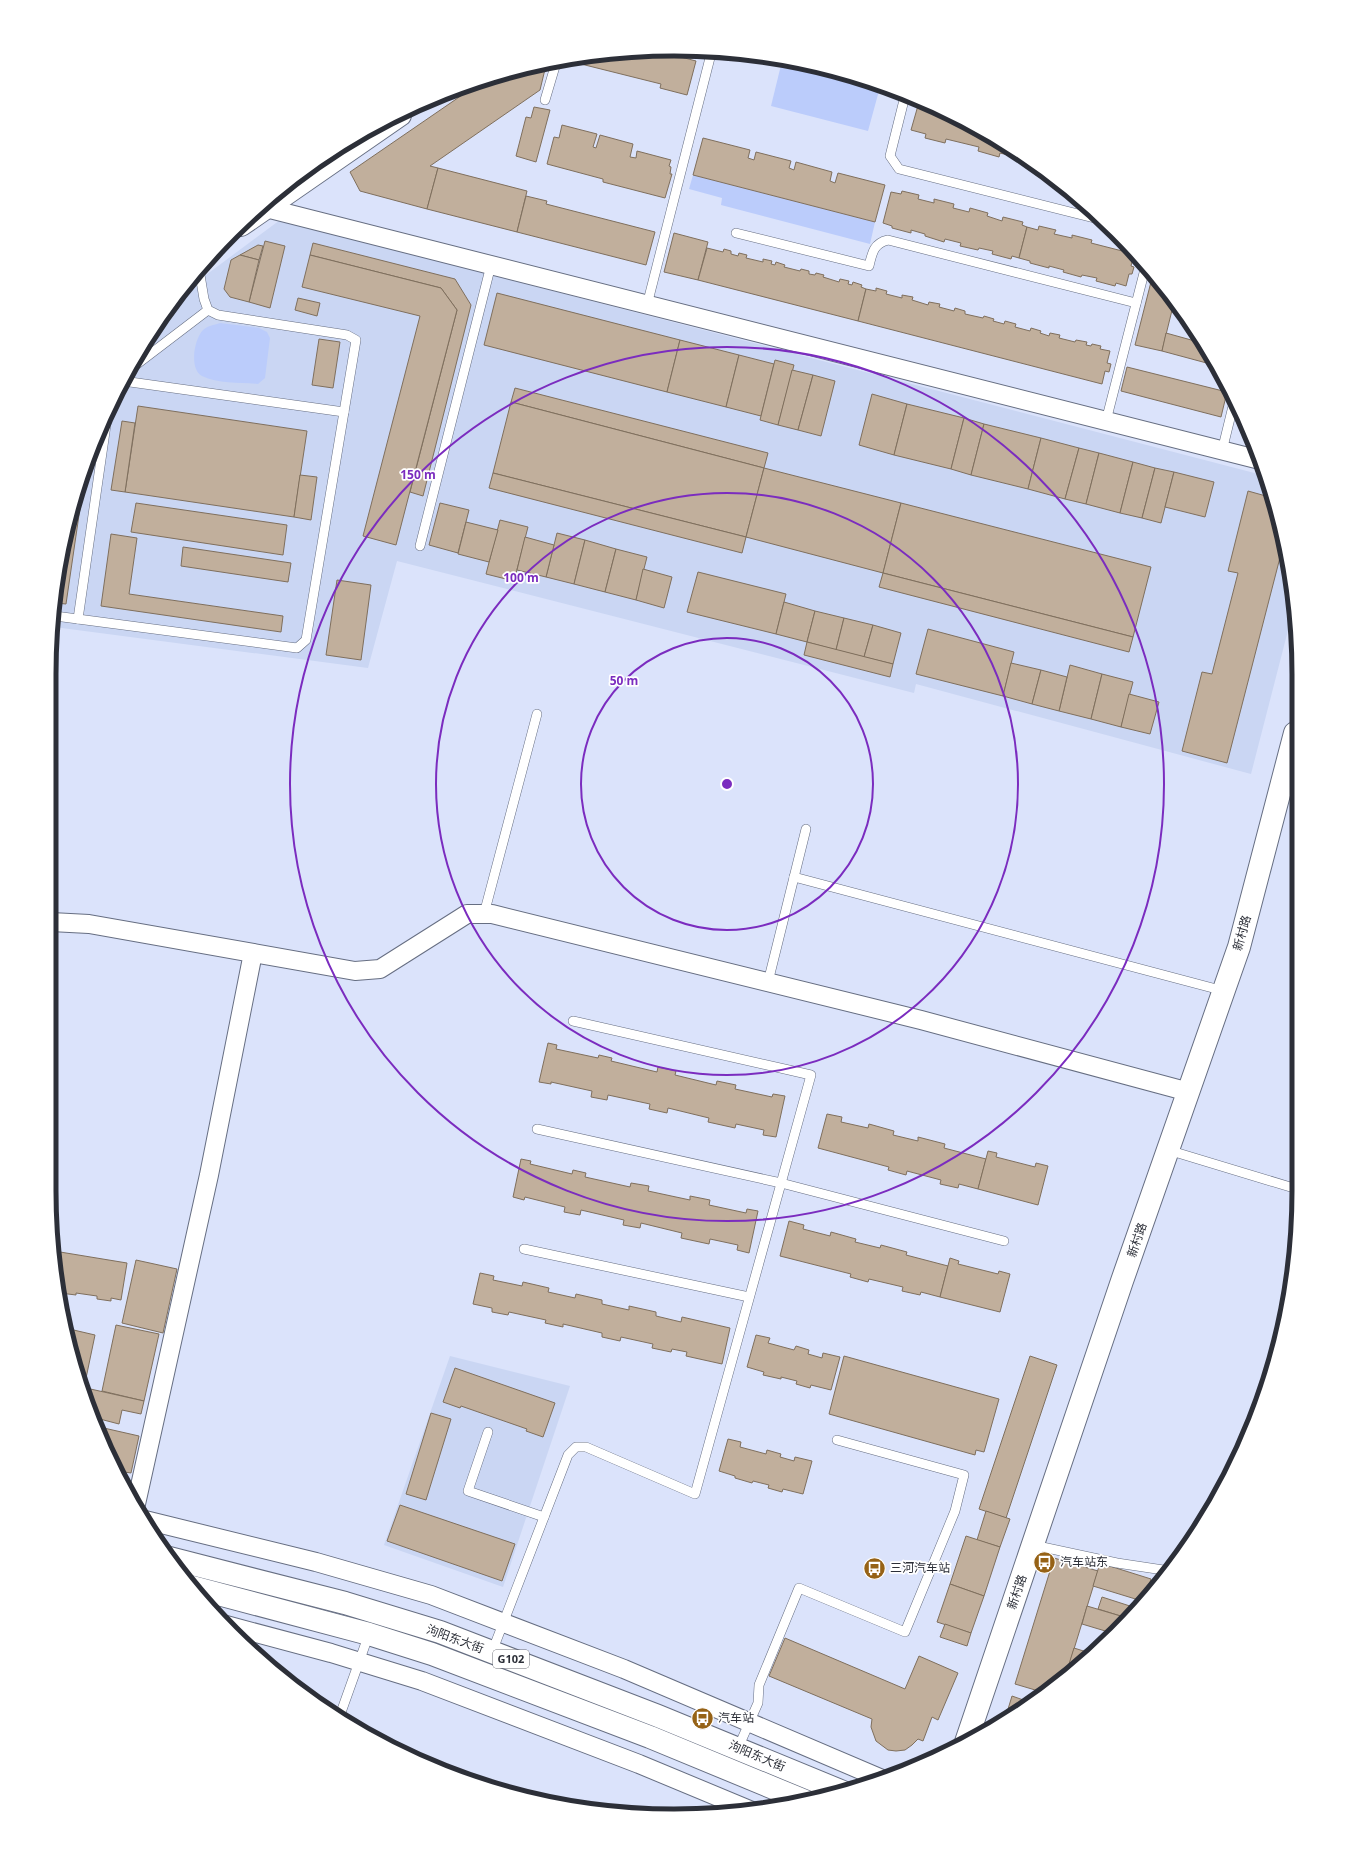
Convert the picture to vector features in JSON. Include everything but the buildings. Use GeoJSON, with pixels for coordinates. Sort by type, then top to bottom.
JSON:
{"type":"FeatureCollection","features":[{"type":"Feature","properties":{"kind":"main road"},"geometry":{"type":"LineString","coordinates":[[282,197],[367,138]]}},
{"type":"Feature","properties":{"kind":"main road","name":"新村路"},"geometry":{"type":"LineString","coordinates":[[969,1733],[1168,1150],[1239,947],[1292,742]]}},
{"type":"Feature","properties":{"kind":"main road","name":"泃阳东大街"},"geometry":{"type":"LineString","coordinates":[[179,1561],[345,1603],[410,1622],[492,1652],[738,1748],[834,1788]]}},
{"type":"Feature","properties":{"kind":"main road","name":"泃阳东大街"},"geometry":{"type":"LineString","coordinates":[[202,1589],[369,1634],[432,1654],[657,1740],[795,1797]]}},
{"type":"Feature","properties":{"kind":"street"},"geometry":{"type":"LineString","coordinates":[[268,208],[1253,458]]}},
{"type":"Feature","properties":{"kind":"street"},"geometry":{"type":"LineString","coordinates":[[56,922],[89,924],[356,972],[380,969],[467,914],[492,914],[921,1020],[1189,1092]]}},
{"type":"Feature","properties":{"kind":"street"},"geometry":{"type":"LineString","coordinates":[[138,1497],[209,1175],[253,953]]}},
{"type":"Feature","properties":{"kind":"street"},"geometry":{"type":"LineString","coordinates":[[152,1522],[324,1564],[431,1595],[624,1668],[874,1776]]}},
{"type":"Feature","properties":{"kind":"street"},"geometry":{"type":"LineString","coordinates":[[237,1628],[359,1661],[422,1681],[639,1764],[739,1806]]}},
{"type":"Feature","properties":{"kind":"lane"},"geometry":{"type":"LineString","coordinates":[[647,305],[710,57]]}},
{"type":"Feature","properties":{"kind":"lane"},"geometry":{"type":"LineString","coordinates":[[545,100],[555,68]]}},
{"type":"Feature","properties":{"kind":"lane"},"geometry":{"type":"LineString","coordinates":[[904,101],[890,156],[899,169],[1089,217]]}},
{"type":"Feature","properties":{"kind":"lane"},"geometry":{"type":"LineString","coordinates":[[736,233],[869,266],[872,252],[880,242],[888,240],[1136,302]]}},
{"type":"Feature","properties":{"kind":"lane"},"geometry":{"type":"LineString","coordinates":[[420,546],[491,265]]}},
{"type":"Feature","properties":{"kind":"lane"},"geometry":{"type":"LineString","coordinates":[[1106,422],[1144,273]]}},
{"type":"Feature","properties":{"kind":"lane"},"geometry":{"type":"LineString","coordinates":[[59,616],[297,648],[306,640],[356,340],[347,335],[218,315],[208,310],[204,299],[200,278]]}},
{"type":"Feature","properties":{"kind":"lane"},"geometry":{"type":"LineString","coordinates":[[142,360],[208,310]]}},
{"type":"Feature","properties":{"kind":"lane"},"geometry":{"type":"LineString","coordinates":[[131,381],[344,412]]}},
{"type":"Feature","properties":{"kind":"lane"},"geometry":{"type":"LineString","coordinates":[[1222,451],[1232,410]]}},
{"type":"Feature","properties":{"kind":"lane"},"geometry":{"type":"LineString","coordinates":[[78,619],[105,434]]}},
{"type":"Feature","properties":{"kind":"lane"},"geometry":{"type":"LineString","coordinates":[[484,914],[537,714]]}},
{"type":"Feature","properties":{"kind":"lane"},"geometry":{"type":"LineString","coordinates":[[768,982],[806,829]]}},
{"type":"Feature","properties":{"kind":"lane"},"geometry":{"type":"LineString","coordinates":[[794,877],[1224,991]]}},
{"type":"Feature","properties":{"kind":"lane"},"geometry":{"type":"LineString","coordinates":[[492,1652],[568,1455],[576,1447],[586,1447],[695,1494],[810,1075],[573,1021]]}},
{"type":"Feature","properties":{"kind":"lane"},"geometry":{"type":"LineString","coordinates":[[537,1129],[781,1183],[1004,1241]]}},
{"type":"Feature","properties":{"kind":"lane"},"geometry":{"type":"LineString","coordinates":[[1168,1150],[1292,1187]]}},
{"type":"Feature","properties":{"kind":"lane"},"geometry":{"type":"LineString","coordinates":[[524,1249],[749,1297]]}},
{"type":"Feature","properties":{"kind":"lane"},"geometry":{"type":"LineString","coordinates":[[488,1432],[468,1491],[544,1518]]}},
{"type":"Feature","properties":{"kind":"lane"},"geometry":{"type":"LineString","coordinates":[[738,1748],[758,1703],[759,1685],[799,1588],[905,1632],[954,1511],[964,1475],[837,1440]]}},
{"type":"Feature","properties":{"kind":"lane"},"geometry":{"type":"LineString","coordinates":[[1033,1545],[1117,1563],[1162,1570]]}},
{"type":"Feature","properties":{"kind":"lane"},"geometry":{"type":"LineString","coordinates":[[341,1711],[369,1634]]}},
{"type":"Feature","properties":{"kind":"shaded area"},"geometry":{"type":"Polygon","coordinates":[[[781,66],[834,77],[879,91],[868,131],[771,106],[781,66]]]}},
{"type":"Feature","properties":{"kind":"shaded area"},"geometry":{"type":"Polygon","coordinates":[[[693,175],[875,222],[870,244],[721,205],[722,198],[689,189],[693,175]]]}},
{"type":"Feature","properties":{"kind":"shaded area"},"geometry":{"type":"Polygon","coordinates":[[[280,220],[1259,474],[1271,514],[1280,553],[1287,593],[1290,623],[1251,774],[916,684],[914,693],[397,561],[368,668],[58,627],[61,593],[77,514],[89,475],[103,438],[139,365],[160,331],[198,281],[280,220]]]}},
{"type":"Feature","properties":{"kind":"shaded area"},"geometry":{"type":"Polygon","coordinates":[[[220,323],[259,328],[267,332],[270,338],[265,378],[258,384],[208,379],[198,372],[194,361],[197,340],[203,330],[220,323]]]}},
{"type":"Feature","properties":{"kind":"shaded area"},"geometry":{"type":"Polygon","coordinates":[[[450,1356],[570,1386],[503,1587],[384,1545],[450,1356]]]}},
{"type":"Feature","properties":{"kind":"place","name":"汽车站东"},"geometry":{"type":"Point","coordinates":[1045,1562]}},
{"type":"Feature","properties":{"kind":"place","name":"三河汽车站"},"geometry":{"type":"Point","coordinates":[874,1568]}},
{"type":"Feature","properties":{"kind":"place","name":"汽车站"},"geometry":{"type":"Point","coordinates":[703,1718]}}]}
